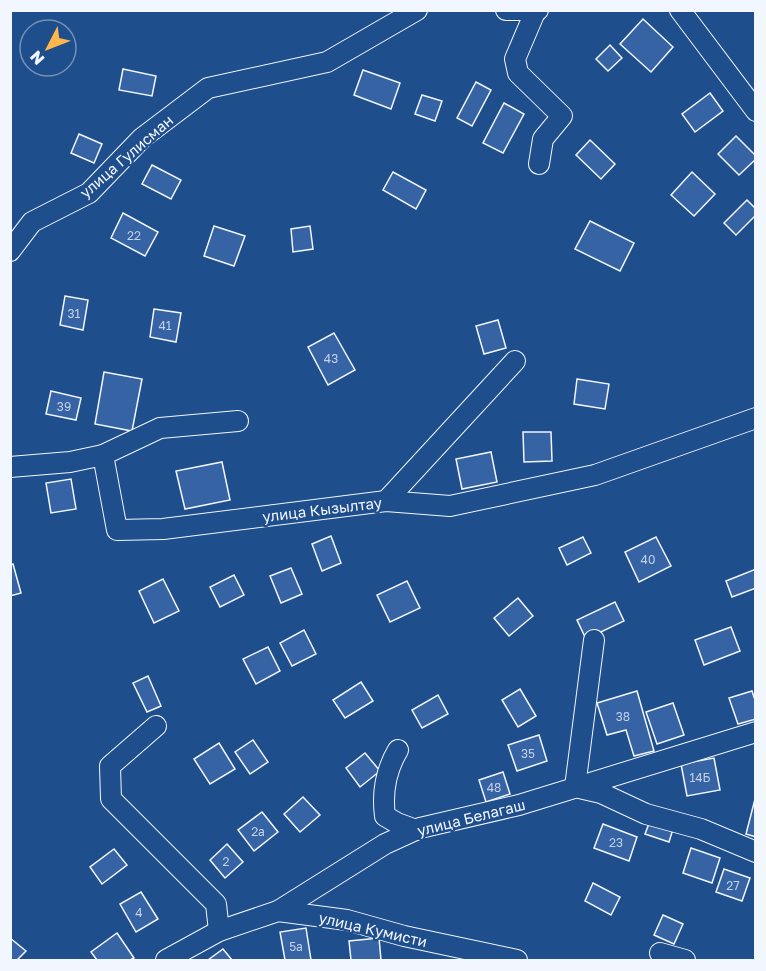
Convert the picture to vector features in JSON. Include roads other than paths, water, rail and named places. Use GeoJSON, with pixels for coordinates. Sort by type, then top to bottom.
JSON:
{"type":"FeatureCollection","features":[{"type":"Feature","properties":{"kind":"street","name":"улица Гулисман"},"geometry":{"type":"LineString","coordinates":[[10,251],[32,222],[89,193],[142,138],[208,88],[327,62],[417,10]]}},
{"type":"Feature","properties":{"kind":"street"},"geometry":{"type":"LineString","coordinates":[[506,10],[537,11],[515,59],[518,73],[562,116],[543,139],[539,164]]}},
{"type":"Feature","properties":{"kind":"street"},"geometry":{"type":"LineString","coordinates":[[680,10],[756,111]]}},
{"type":"Feature","properties":{"kind":"street"},"geometry":{"type":"LineString","coordinates":[[386,501],[514,361]]}},
{"type":"Feature","properties":{"kind":"street","name":"улица Кызылтау"},"geometry":{"type":"LineString","coordinates":[[103,455],[117,530],[163,529],[386,501],[450,506],[595,475],[756,418]]}},
{"type":"Feature","properties":{"kind":"street"},"geometry":{"type":"LineString","coordinates":[[10,467],[70,462],[103,455],[160,428],[238,421]]}},
{"type":"Feature","properties":{"kind":"street"},"geometry":{"type":"LineString","coordinates":[[594,640],[575,787],[601,793],[646,814],[701,829],[756,852]]}},
{"type":"Feature","properties":{"kind":"street"},"geometry":{"type":"LineString","coordinates":[[156,726],[110,766],[111,799],[216,904],[219,931]]}},
{"type":"Feature","properties":{"kind":"street","name":"улица Белагаш"},"geometry":{"type":"LineString","coordinates":[[279,911],[384,844],[416,830],[510,808],[756,732]]}},
{"type":"Feature","properties":{"kind":"street"},"geometry":{"type":"LineString","coordinates":[[398,750],[387,774],[382,798],[385,816],[397,824],[416,830]]}},
{"type":"Feature","properties":{"kind":"street","name":"улица Кумисти"},"geometry":{"type":"LineString","coordinates":[[166,960],[219,931],[279,911],[347,920],[404,936],[517,960]]}},
{"type":"Feature","properties":{"kind":"street"},"geometry":{"type":"LineString","coordinates":[[660,953],[685,960]]}}]}
